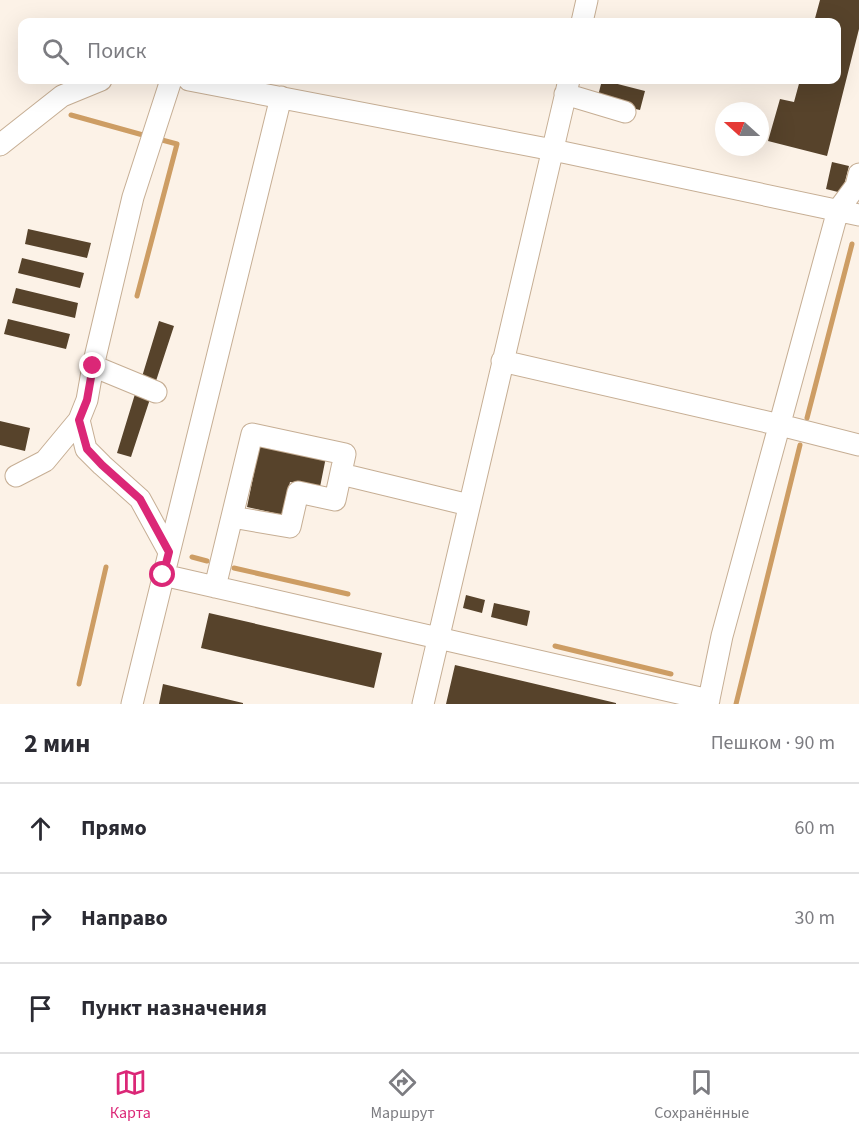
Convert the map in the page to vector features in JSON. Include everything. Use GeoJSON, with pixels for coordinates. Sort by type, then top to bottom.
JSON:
{"type":"FeatureCollection","features":[{"type":"Feature","properties":{"kind":"lane"},"geometry":{"type":"LineString","coordinates":[[0,145],[62,96],[91,84]]}},
{"type":"Feature","properties":{"kind":"lane"},"geometry":{"type":"LineString","coordinates":[[15,476],[45,461],[79,420],[87,400],[93,366],[134,197],[170,84]]}},
{"type":"Feature","properties":{"kind":"lane"},"geometry":{"type":"LineString","coordinates":[[211,84],[552,150],[859,215]]}},
{"type":"Feature","properties":{"kind":"lane"},"geometry":{"type":"LineString","coordinates":[[423,704],[567,87],[625,112]]}},
{"type":"Feature","properties":{"kind":"lane"},"geometry":{"type":"LineString","coordinates":[[132,704],[281,97]]}},
{"type":"Feature","properties":{"kind":"lane"},"geometry":{"type":"LineString","coordinates":[[163,575],[438,637],[708,702],[722,636],[838,210],[856,186],[859,174]]}},
{"type":"Feature","properties":{"kind":"lane"},"geometry":{"type":"LineString","coordinates":[[502,361],[859,445]]}},
{"type":"Feature","properties":{"kind":"lane"},"geometry":{"type":"LineString","coordinates":[[93,366],[156,392]]}},
{"type":"Feature","properties":{"kind":"lane"},"geometry":{"type":"LineString","coordinates":[[79,420],[87,449],[140,499],[169,552]]}},
{"type":"Feature","properties":{"kind":"lane"},"geometry":{"type":"LineString","coordinates":[[215,586],[232,516],[252,434],[345,454],[335,500],[298,492],[290,527],[232,516]]}},
{"type":"Feature","properties":{"kind":"lane"},"geometry":{"type":"LineString","coordinates":[[341,474],[469,505]]}},
{"type":"Feature","properties":{"kind":"building"},"geometry":{"type":"Polygon","coordinates":[[[820,0],[859,0],[859,29],[827,156],[769,141],[780,99],[794,102],[799,84],[841,84],[841,18],[815,18],[820,0]]]}},
{"type":"Feature","properties":{"kind":"building"},"geometry":{"type":"Polygon","coordinates":[[[601,84],[618,84],[645,91],[640,110],[597,100],[601,84]]]}},
{"type":"Feature","properties":{"kind":"building"},"geometry":{"type":"Polygon","coordinates":[[[832,162],[849,166],[842,193],[826,189],[832,162]]]}},
{"type":"Feature","properties":{"kind":"building"},"geometry":{"type":"Polygon","coordinates":[[[28,229],[91,243],[87,258],[25,244],[28,229]]]}},
{"type":"Feature","properties":{"kind":"building"},"geometry":{"type":"Polygon","coordinates":[[[22,258],[84,273],[80,288],[18,273],[22,258]]]}},
{"type":"Feature","properties":{"kind":"building"},"geometry":{"type":"Polygon","coordinates":[[[16,288],[78,303],[75,318],[12,303],[16,288]]]}},
{"type":"Feature","properties":{"kind":"building"},"geometry":{"type":"Polygon","coordinates":[[[8,319],[70,334],[66,349],[4,334],[8,319]]]}},
{"type":"Feature","properties":{"kind":"building"},"geometry":{"type":"Polygon","coordinates":[[[159,321],[174,326],[155,384],[141,380],[159,321]]]}},
{"type":"Feature","properties":{"kind":"building"},"geometry":{"type":"Polygon","coordinates":[[[135,394],[150,399],[131,457],[117,453],[135,394]]]}},
{"type":"Feature","properties":{"kind":"building"},"geometry":{"type":"Polygon","coordinates":[[[0,421],[30,428],[25,451],[0,445],[0,421]]]}},
{"type":"Feature","properties":{"kind":"building"},"geometry":{"type":"Polygon","coordinates":[[[260,444],[326,457],[320,487],[290,482],[283,515],[247,507],[260,444]]]}},
{"type":"Feature","properties":{"kind":"building"},"geometry":{"type":"Polygon","coordinates":[[[466,595],[485,600],[482,613],[463,608],[466,595]]]}},
{"type":"Feature","properties":{"kind":"building"},"geometry":{"type":"Polygon","coordinates":[[[494,603],[530,611],[527,626],[491,617],[494,603]]]}},
{"type":"Feature","properties":{"kind":"building"},"geometry":{"type":"Polygon","coordinates":[[[209,613],[382,653],[374,688],[201,648],[209,613]]]}},
{"type":"Feature","properties":{"kind":"building"},"geometry":{"type":"Polygon","coordinates":[[[455,665],[616,703],[616,704],[446,704],[455,665]]]}},
{"type":"Feature","properties":{"kind":"building"},"geometry":{"type":"Polygon","coordinates":[[[163,684],[243,703],[243,704],[159,704],[163,684]]]}},
{"type":"Feature","properties":{"kind":"waterway"},"geometry":{"type":"LineString","coordinates":[[71,115],[143,135]]}},
{"type":"Feature","properties":{"kind":"waterway"},"geometry":{"type":"LineString","coordinates":[[137,296],[177,144],[162,140]]}},
{"type":"Feature","properties":{"kind":"waterway"},"geometry":{"type":"LineString","coordinates":[[807,418],[852,244]]}},
{"type":"Feature","properties":{"kind":"waterway"},"geometry":{"type":"LineString","coordinates":[[736,704],[800,445]]}},
{"type":"Feature","properties":{"kind":"waterway"},"geometry":{"type":"LineString","coordinates":[[192,557],[207,561]]}},
{"type":"Feature","properties":{"kind":"waterway"},"geometry":{"type":"LineString","coordinates":[[79,684],[106,567]]}},
{"type":"Feature","properties":{"kind":"waterway"},"geometry":{"type":"LineString","coordinates":[[234,568],[348,594]]}},
{"type":"Feature","properties":{"kind":"waterway"},"geometry":{"type":"LineString","coordinates":[[555,646],[671,674]]}},
{"type":"Feature","properties":{"kind":"route"},"geometry":{"type":"LineString","coordinates":[[93,366],[87,400],[79,420],[87,449],[140,499],[169,552],[163,575]]}}]}
